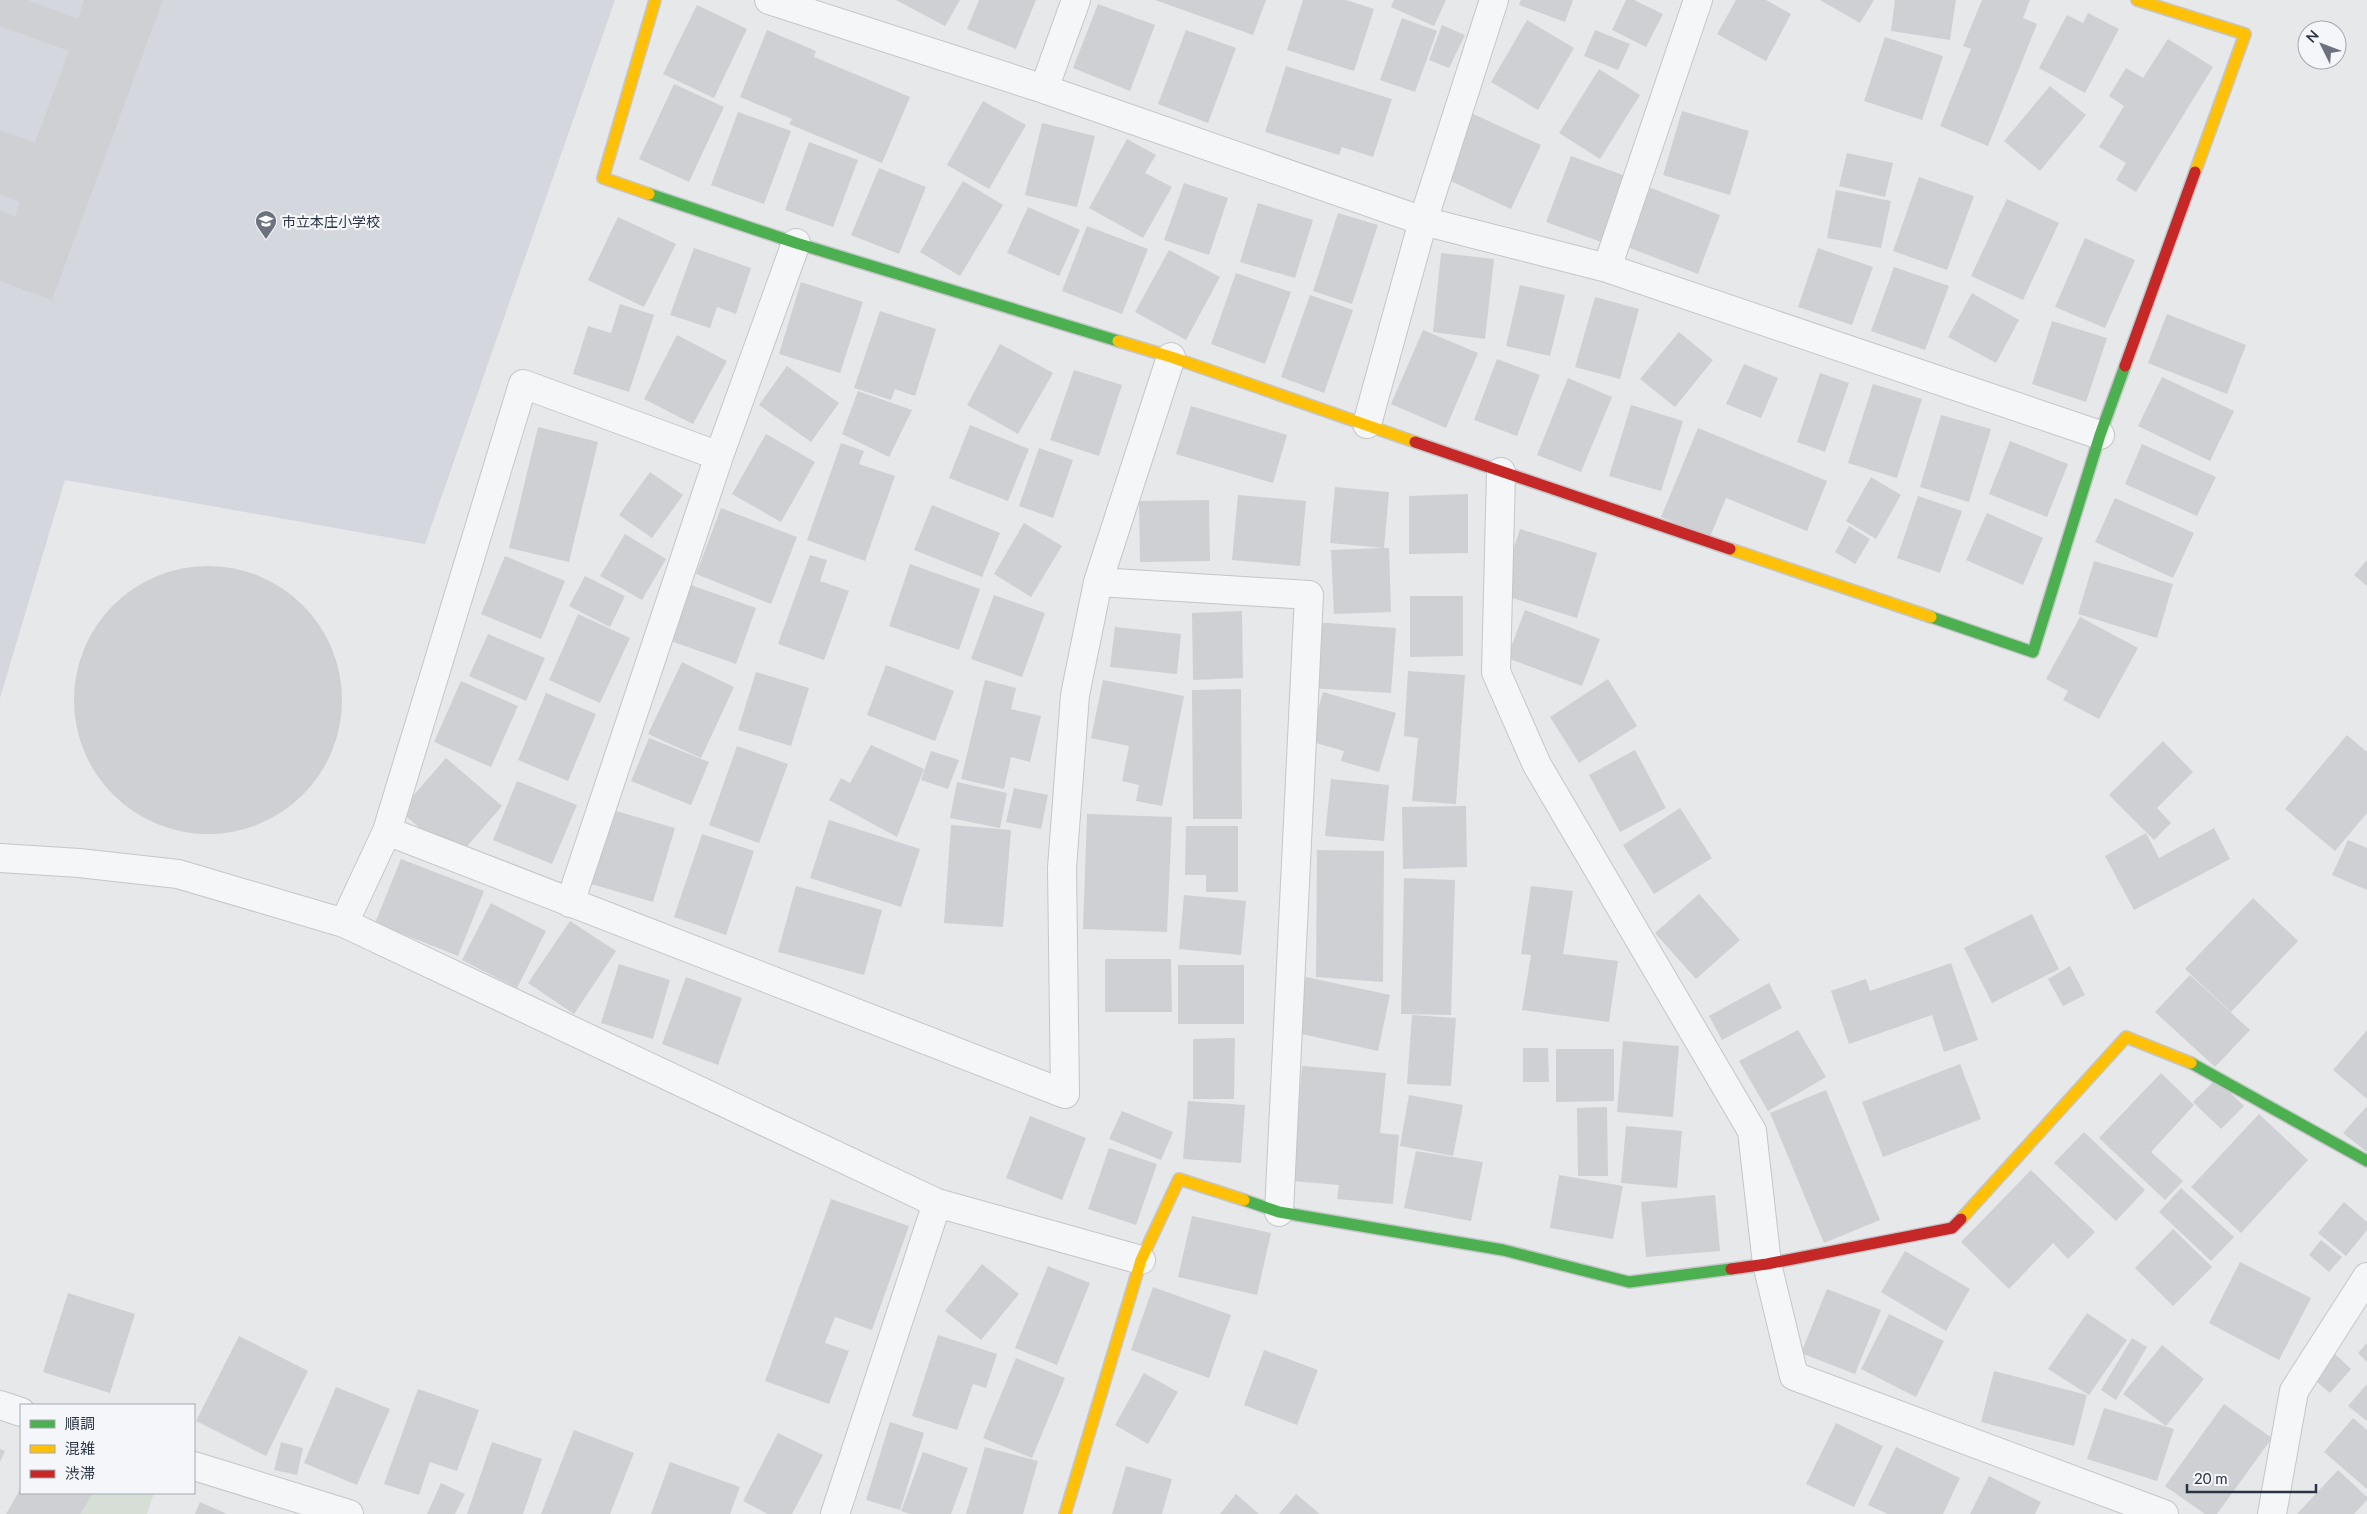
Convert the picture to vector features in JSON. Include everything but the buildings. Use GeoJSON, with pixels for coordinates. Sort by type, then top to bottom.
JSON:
{"type":"FeatureCollection","features":[{"type":"Feature","properties":{"kind":"street"},"geometry":{"type":"LineString","coordinates":[[655,0],[603,178],[796,243],[1171,358],[2032,652],[2100,435],[2245,34],[2137,0]]}},
{"type":"Feature","properties":{"kind":"street"},"geometry":{"type":"LineString","coordinates":[[769,0],[1044,89],[1423,221],[1607,268],[2100,435]]}},
{"type":"Feature","properties":{"kind":"street"},"geometry":{"type":"LineString","coordinates":[[1044,89],[1076,0]]}},
{"type":"Feature","properties":{"kind":"street"},"geometry":{"type":"LineString","coordinates":[[1367,424],[1423,221],[1494,0]]}},
{"type":"Feature","properties":{"kind":"street"},"geometry":{"type":"LineString","coordinates":[[1607,268],[1698,0]]}},
{"type":"Feature","properties":{"kind":"street"},"geometry":{"type":"LineString","coordinates":[[570,903],[719,456],[796,243]]}},
{"type":"Feature","properties":{"kind":"street"},"geometry":{"type":"LineString","coordinates":[[387,831],[1065,1094],[1062,868],[1074,694],[1098,582],[1171,358]]}},
{"type":"Feature","properties":{"kind":"street"},"geometry":{"type":"LineString","coordinates":[[344,923],[387,831],[523,384],[719,456]]}},
{"type":"Feature","properties":{"kind":"street"},"geometry":{"type":"LineString","coordinates":[[1501,472],[1496,672],[1537,765],[1752,1131],[1767,1264],[1794,1376],[2164,1514]]}},
{"type":"Feature","properties":{"kind":"street"},"geometry":{"type":"LineString","coordinates":[[1098,582],[1310,596],[1279,1212]]}},
{"type":"Feature","properties":{"kind":"street"},"geometry":{"type":"LineString","coordinates":[[0,858],[79,863],[178,874],[344,923],[937,1203],[1141,1260]]}},
{"type":"Feature","properties":{"kind":"street"},"geometry":{"type":"LineString","coordinates":[[1064,1514],[1141,1260],[1179,1179],[1279,1212],[1503,1250],[1629,1282],[1767,1264],[1952,1228],[2126,1037],[2196,1065],[2367,1161]]}},
{"type":"Feature","properties":{"kind":"street"},"geometry":{"type":"LineString","coordinates":[[835,1514],[937,1203]]}},
{"type":"Feature","properties":{"kind":"street"},"geometry":{"type":"LineString","coordinates":[[2272,1514],[2294,1391],[2367,1277]]}},
{"type":"Feature","properties":{"kind":"street"},"geometry":{"type":"LineString","coordinates":[[0,1405],[20,1412]]}},
{"type":"Feature","properties":{"kind":"street"},"geometry":{"type":"LineString","coordinates":[[195,1466],[349,1514]]}},
{"type":"Feature","properties":{"kind":"shaded area","name":"市立本庄小学校"},"geometry":{"type":"Polygon","coordinates":[[[0,0],[615,0],[425,544],[65,480],[0,698],[0,0]]]}},
{"type":"Feature","properties":{"kind":"shaded area"},"geometry":{"type":"Polygon","coordinates":[[[87,1494],[154,1494],[147,1514],[79,1514],[87,1494]]]}},
{"type":"Feature","properties":{"kind":"traffic: fast"},"geometry":{"type":"LineString","coordinates":[[649,194],[796,243],[1118,341]]}},
{"type":"Feature","properties":{"kind":"traffic: fast"},"geometry":{"type":"LineString","coordinates":[[1931,617],[2033,652],[2100,435],[2125,366]]}},
{"type":"Feature","properties":{"kind":"traffic: fast"},"geometry":{"type":"LineString","coordinates":[[2191,1063],[2367,1161]]}},
{"type":"Feature","properties":{"kind":"traffic: fast"},"geometry":{"type":"LineString","coordinates":[[1244,1200],[1279,1212],[1503,1250],[1629,1282],[1731,1269]]}},
{"type":"Feature","properties":{"kind":"traffic: slow"},"geometry":{"type":"LineString","coordinates":[[649,194],[603,178],[655,0]]}},
{"type":"Feature","properties":{"kind":"traffic: slow"},"geometry":{"type":"LineString","coordinates":[[2137,0],[2245,34],[2195,172]]}},
{"type":"Feature","properties":{"kind":"traffic: slow"},"geometry":{"type":"LineString","coordinates":[[1118,341],[1171,357],[1415,442]]}},
{"type":"Feature","properties":{"kind":"traffic: slow"},"geometry":{"type":"LineString","coordinates":[[1730,549],[1931,617]]}},
{"type":"Feature","properties":{"kind":"traffic: slow"},"geometry":{"type":"LineString","coordinates":[[1961,1219],[2126,1037],[2191,1063]]}},
{"type":"Feature","properties":{"kind":"traffic: slow"},"geometry":{"type":"LineString","coordinates":[[1065,1514],[1141,1260],[1179,1179],[1244,1200]]}},
{"type":"Feature","properties":{"kind":"traffic: jam"},"geometry":{"type":"LineString","coordinates":[[2125,366],[2195,172]]}},
{"type":"Feature","properties":{"kind":"traffic: jam"},"geometry":{"type":"LineString","coordinates":[[1415,442],[1730,549]]}},
{"type":"Feature","properties":{"kind":"traffic: jam"},"geometry":{"type":"LineString","coordinates":[[1731,1269],[1767,1264],[1952,1228],[1961,1219]]}},
{"type":"Feature","properties":{"kind":"place","name":"市立本庄小学校"},"geometry":{"type":"Point","coordinates":[266,240]}}]}
